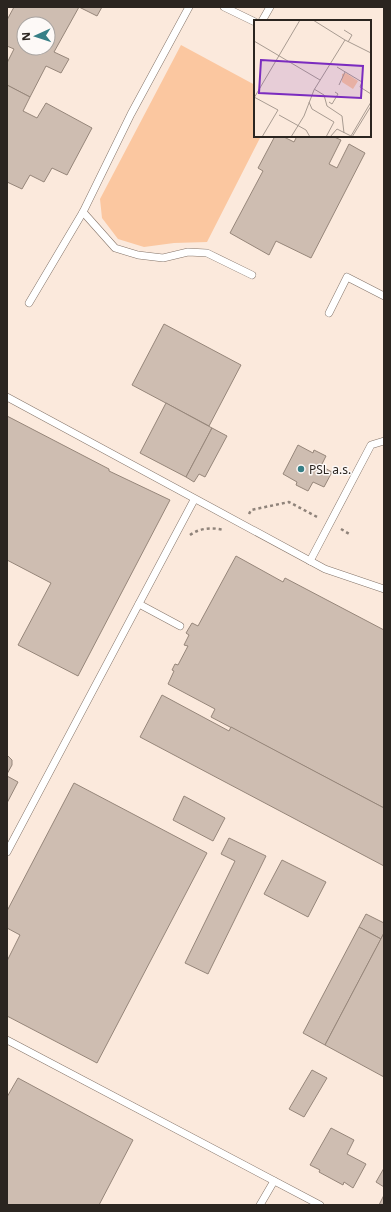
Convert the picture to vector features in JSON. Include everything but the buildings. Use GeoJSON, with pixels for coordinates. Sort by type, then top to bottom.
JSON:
{"type":"FeatureCollection","features":[{"type":"Feature","properties":{"kind":"lane"},"geometry":{"type":"LineString","coordinates":[[29,303],[83,212],[131,114],[189,7]]}},
{"type":"Feature","properties":{"kind":"lane"},"geometry":{"type":"LineString","coordinates":[[224,7],[254,22]]}},
{"type":"Feature","properties":{"kind":"lane"},"geometry":{"type":"LineString","coordinates":[[263,20],[270,7]]}},
{"type":"Feature","properties":{"kind":"lane"},"geometry":{"type":"LineString","coordinates":[[83,212],[115,248],[138,255],[163,258],[188,252],[207,253],[252,275]]}},
{"type":"Feature","properties":{"kind":"lane"},"geometry":{"type":"LineString","coordinates":[[329,313],[347,277],[384,296]]}},
{"type":"Feature","properties":{"kind":"lane"},"geometry":{"type":"LineString","coordinates":[[7,398],[194,500],[325,569],[384,589]]}},
{"type":"Feature","properties":{"kind":"lane"},"geometry":{"type":"LineString","coordinates":[[310,561],[371,445],[384,440]]}},
{"type":"Feature","properties":{"kind":"lane"},"geometry":{"type":"LineString","coordinates":[[7,852],[194,500]]}},
{"type":"Feature","properties":{"kind":"lane"},"geometry":{"type":"LineString","coordinates":[[139,604],[180,626]]}},
{"type":"Feature","properties":{"kind":"lane"},"geometry":{"type":"LineString","coordinates":[[7,1040],[320,1205]]}},
{"type":"Feature","properties":{"kind":"lane"},"geometry":{"type":"LineString","coordinates":[[260,1205],[274,1181]]}},
{"type":"Feature","properties":{"kind":"shaded area"},"geometry":{"type":"Polygon","coordinates":[[[181,45],[254,84],[254,137],[260,137],[207,242],[174,243],[144,247],[118,239],[102,218],[100,199],[181,45]]]}},
{"type":"Feature","properties":{"kind":"place","name":"PSL a.s."},"geometry":{"type":"Point","coordinates":[301,469]}}]}
